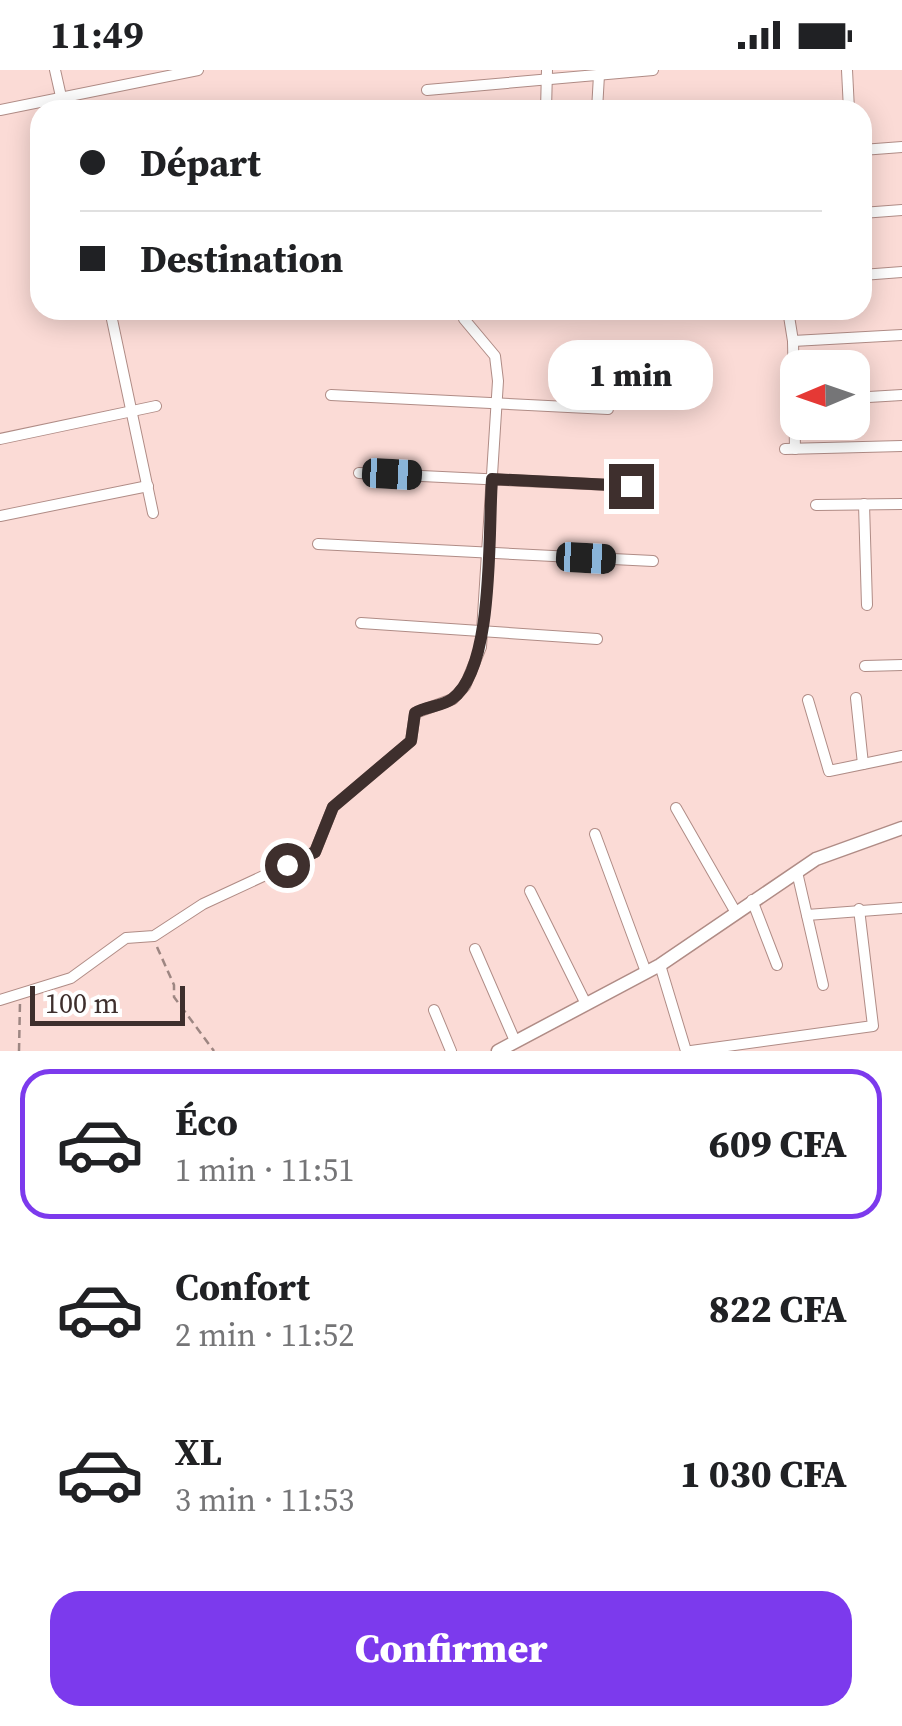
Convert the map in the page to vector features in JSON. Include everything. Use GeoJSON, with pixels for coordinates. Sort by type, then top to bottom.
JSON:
{"type":"FeatureCollection","features":[{"type":"Feature","properties":{"kind":"street"},"geometry":{"type":"LineString","coordinates":[[55,70],[62,100]]}},
{"type":"Feature","properties":{"kind":"street"},"geometry":{"type":"LineString","coordinates":[[66,100],[198,70]]}},
{"type":"Feature","properties":{"kind":"street"},"geometry":{"type":"LineString","coordinates":[[426,90],[547,75],[652,70]]}},
{"type":"Feature","properties":{"kind":"street"},"geometry":{"type":"LineString","coordinates":[[847,70],[848,100]]}},
{"type":"Feature","properties":{"kind":"street"},"geometry":{"type":"LineString","coordinates":[[546,100],[547,75]]}},
{"type":"Feature","properties":{"kind":"street"},"geometry":{"type":"LineString","coordinates":[[598,100],[599,75]]}},
{"type":"Feature","properties":{"kind":"street"},"geometry":{"type":"LineString","coordinates":[[0,110],[30,106]]}},
{"type":"Feature","properties":{"kind":"street"},"geometry":{"type":"LineString","coordinates":[[872,149],[902,147]]}},
{"type":"Feature","properties":{"kind":"street"},"geometry":{"type":"LineString","coordinates":[[872,212],[902,210]]}},
{"type":"Feature","properties":{"kind":"street"},"geometry":{"type":"LineString","coordinates":[[872,274],[902,272]]}},
{"type":"Feature","properties":{"kind":"street"},"geometry":{"type":"LineString","coordinates":[[112,320],[154,514]]}},
{"type":"Feature","properties":{"kind":"street"},"geometry":{"type":"LineString","coordinates":[[0,1000],[21,996],[90,968],[126,938],[154,936],[203,904],[315,852],[333,807],[411,741],[415,713],[453,699],[464,686],[480,648],[482,631],[497,403],[495,356],[465,320]]}},
{"type":"Feature","properties":{"kind":"street"},"geometry":{"type":"LineString","coordinates":[[790,320],[793,350]]}},
{"type":"Feature","properties":{"kind":"street"},"geometry":{"type":"LineString","coordinates":[[793,341],[902,335]]}},
{"type":"Feature","properties":{"kind":"street"},"geometry":{"type":"LineString","coordinates":[[870,397],[902,395]]}},
{"type":"Feature","properties":{"kind":"street"},"geometry":{"type":"LineString","coordinates":[[331,396],[608,409]]}},
{"type":"Feature","properties":{"kind":"street"},"geometry":{"type":"LineString","coordinates":[[0,439],[156,406]]}},
{"type":"Feature","properties":{"kind":"street"},"geometry":{"type":"LineString","coordinates":[[791,440],[790,449],[902,446]]}},
{"type":"Feature","properties":{"kind":"street"},"geometry":{"type":"LineString","coordinates":[[359,472],[631,486]]}},
{"type":"Feature","properties":{"kind":"street"},"geometry":{"type":"LineString","coordinates":[[0,516],[148,486]]}},
{"type":"Feature","properties":{"kind":"street"},"geometry":{"type":"LineString","coordinates":[[816,504],[902,504]]}},
{"type":"Feature","properties":{"kind":"street"},"geometry":{"type":"LineString","coordinates":[[864,504],[867,605]]}},
{"type":"Feature","properties":{"kind":"street"},"geometry":{"type":"LineString","coordinates":[[318,544],[653,562]]}},
{"type":"Feature","properties":{"kind":"street"},"geometry":{"type":"LineString","coordinates":[[361,623],[597,639]]}},
{"type":"Feature","properties":{"kind":"street"},"geometry":{"type":"LineString","coordinates":[[865,666],[902,665]]}},
{"type":"Feature","properties":{"kind":"street"},"geometry":{"type":"LineString","coordinates":[[856,698],[862,764]]}},
{"type":"Feature","properties":{"kind":"street"},"geometry":{"type":"LineString","coordinates":[[808,700],[828,772],[902,756]]}},
{"type":"Feature","properties":{"kind":"street"},"geometry":{"type":"LineString","coordinates":[[676,808],[736,912]]}},
{"type":"Feature","properties":{"kind":"street"},"geometry":{"type":"LineString","coordinates":[[498,1051],[660,965],[816,859],[902,828]]}},
{"type":"Feature","properties":{"kind":"street"},"geometry":{"type":"LineString","coordinates":[[596,834],[646,972]]}},
{"type":"Feature","properties":{"kind":"street"},"geometry":{"type":"LineString","coordinates":[[796,872],[823,985]]}},
{"type":"Feature","properties":{"kind":"street"},"geometry":{"type":"LineString","coordinates":[[530,891],[586,1004]]}},
{"type":"Feature","properties":{"kind":"street"},"geometry":{"type":"LineString","coordinates":[[752,900],[777,965]]}},
{"type":"Feature","properties":{"kind":"street"},"geometry":{"type":"LineString","coordinates":[[806,915],[902,908]]}},
{"type":"Feature","properties":{"kind":"street"},"geometry":{"type":"LineString","coordinates":[[660,965],[689,1051],[873,1026],[859,909]]}},
{"type":"Feature","properties":{"kind":"street"},"geometry":{"type":"LineString","coordinates":[[475,949],[516,1041]]}},
{"type":"Feature","properties":{"kind":"street"},"geometry":{"type":"LineString","coordinates":[[434,1010],[452,1051]]}},
{"type":"Feature","properties":{"kind":"path"},"geometry":{"type":"LineString","coordinates":[[154,936],[174,985],[174,997],[214,1051]]}},
{"type":"Feature","properties":{"kind":"path"},"geometry":{"type":"LineString","coordinates":[[19,1051],[21,996]]}},
{"type":"Feature","properties":{"kind":"route"},"geometry":{"type":"LineString","coordinates":[[287,865],[315,852],[333,807],[350,788],[411,741],[415,713],[453,699],[464,686],[480,648],[492,479],[631,486]]}}]}
